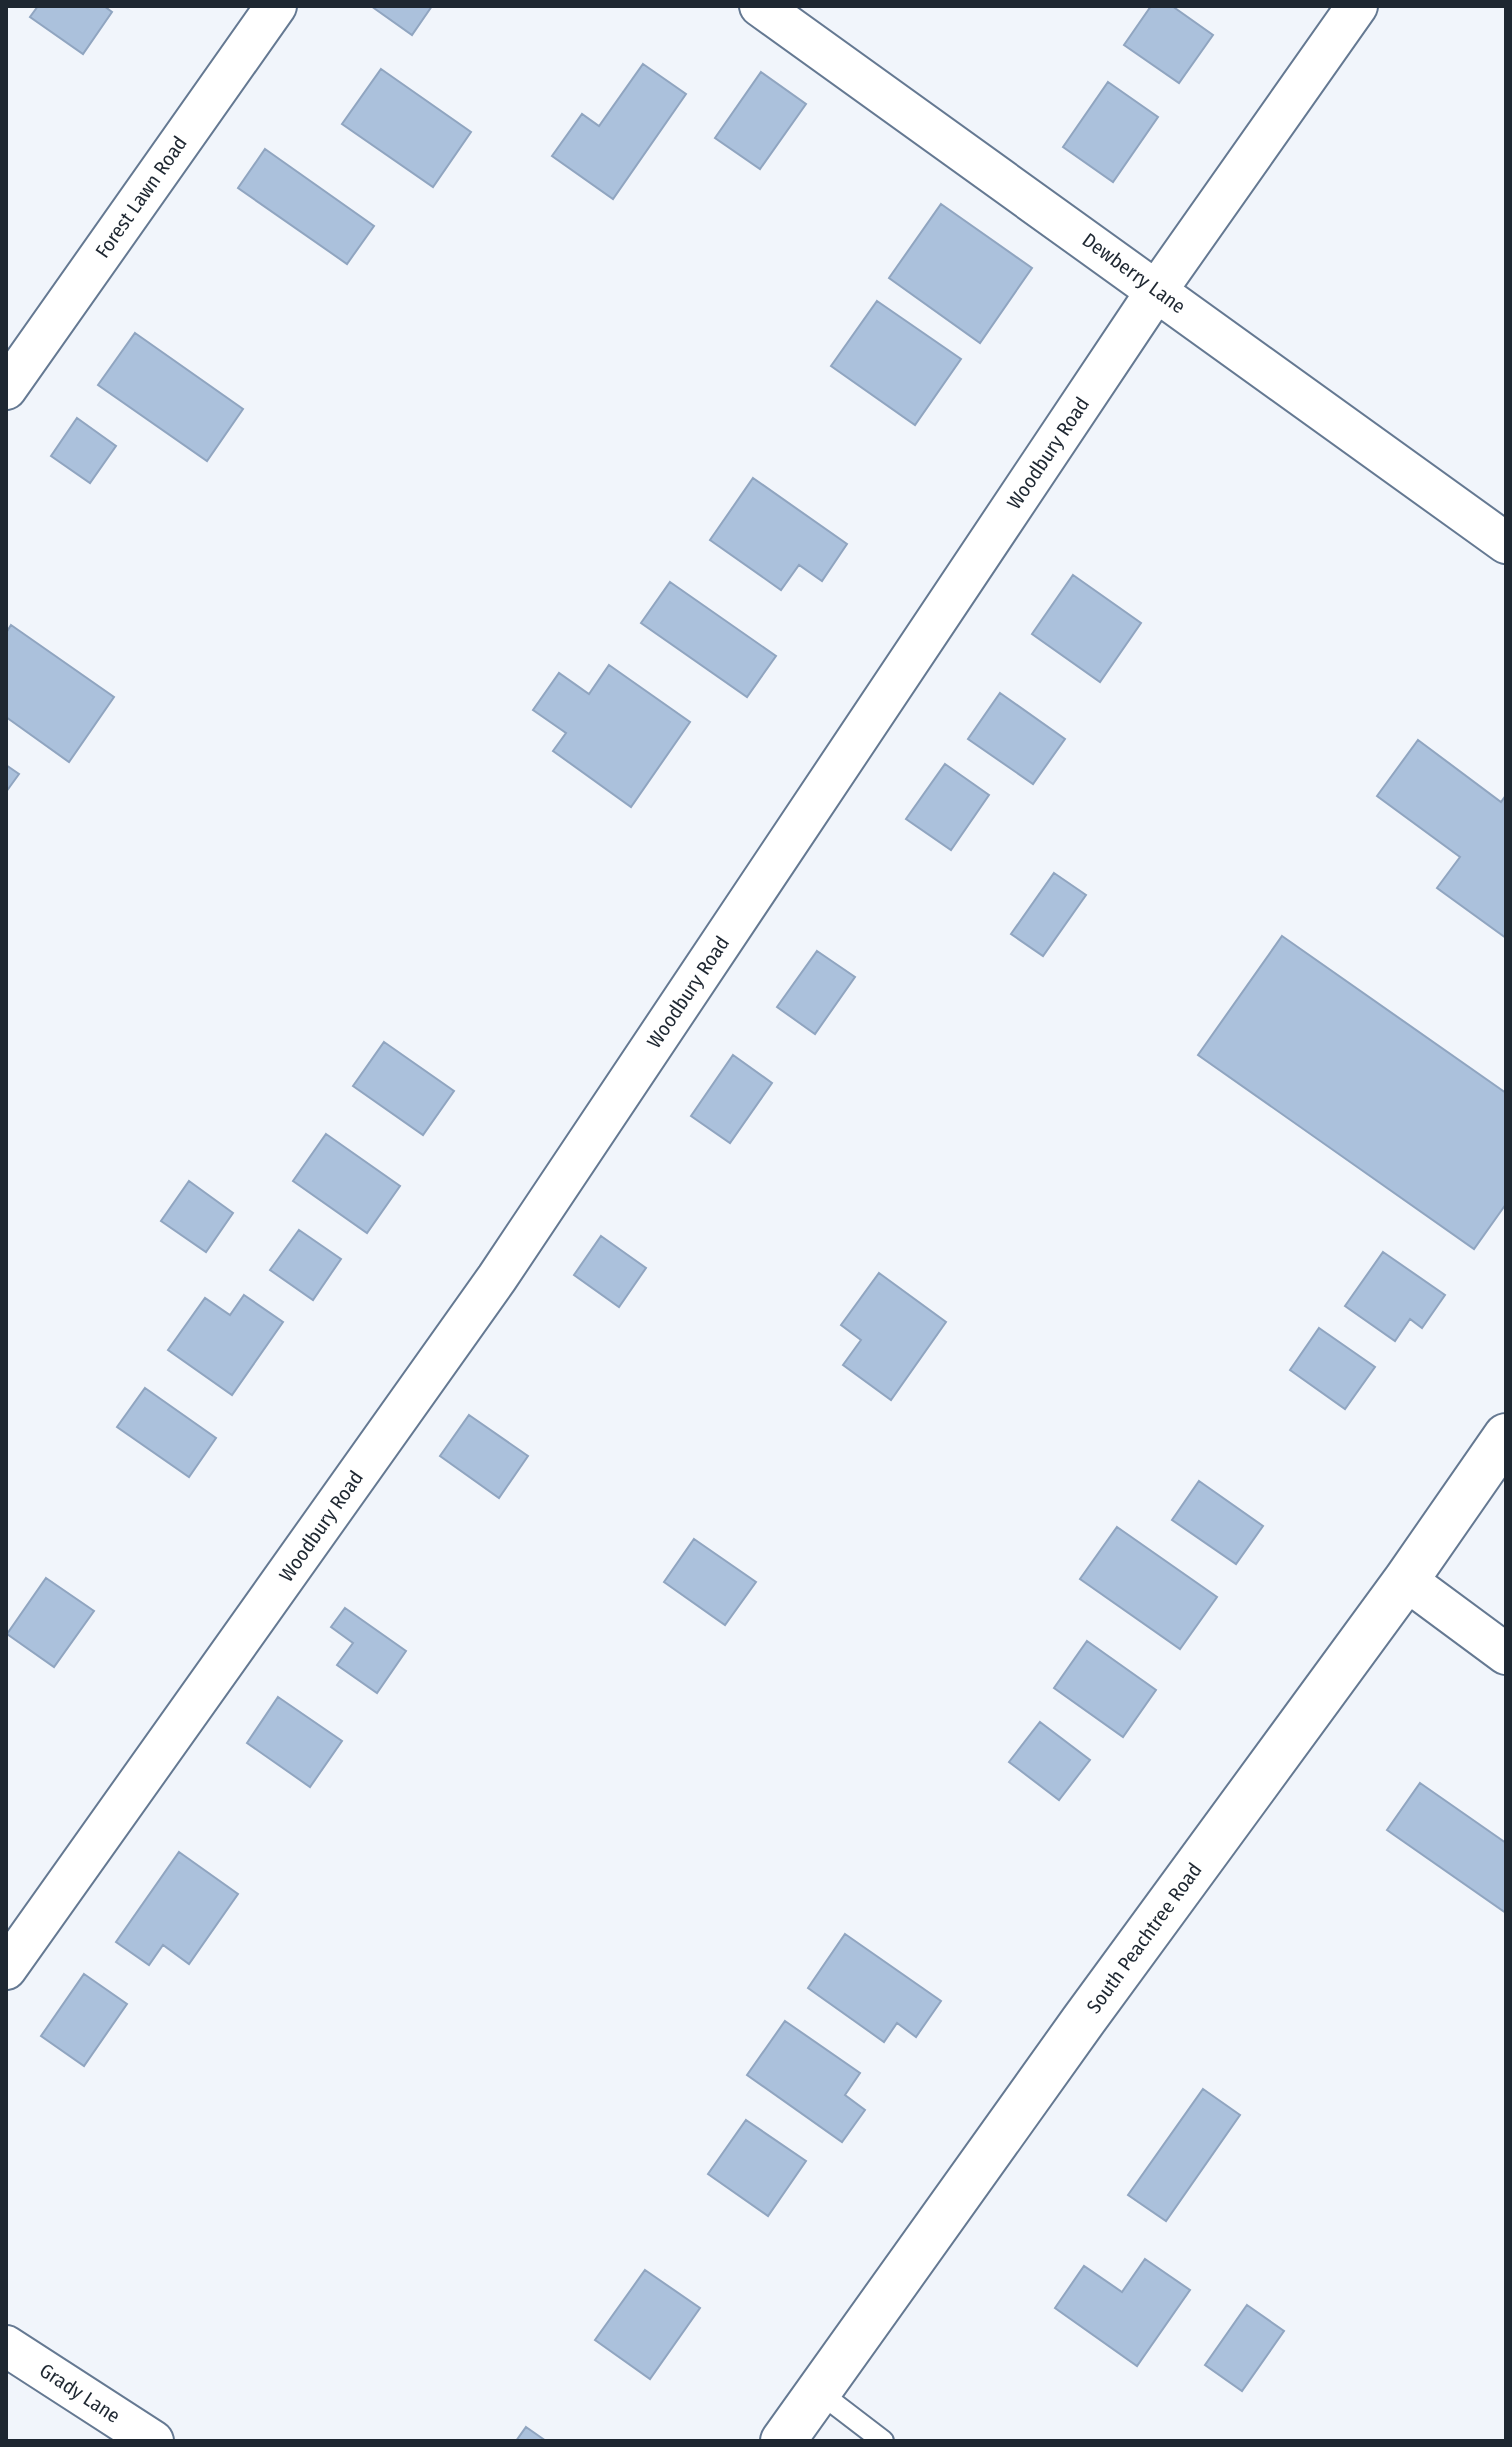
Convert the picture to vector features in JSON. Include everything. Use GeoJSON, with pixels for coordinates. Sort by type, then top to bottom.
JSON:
{"type":"FeatureCollection","features":[{"type":"Feature","properties":{"kind":"main road","name":"South Peachtree Road"},"geometry":{"type":"LineString","coordinates":[[783,2441],[1074,2034],[1406,1580],[1506,1436]]}},
{"type":"Feature","properties":{"kind":"street","name":"Forest Lawn Road"},"geometry":{"type":"LineString","coordinates":[[6,389],[276,6]]}},
{"type":"Feature","properties":{"kind":"street","name":"Dewberry Lane"},"geometry":{"type":"LineString","coordinates":[[760,6],[1506,543]]}},
{"type":"Feature","properties":{"kind":"street","name":"Woodbury Road"},"geometry":{"type":"LineString","coordinates":[[6,1969],[497,1278],[1157,290],[1357,6]]}},
{"type":"Feature","properties":{"kind":"street"},"geometry":{"type":"LineString","coordinates":[[1406,1580],[1506,1654]]}},
{"type":"Feature","properties":{"kind":"street","name":"Grady Lane"},"geometry":{"type":"LineString","coordinates":[[6,2346],[153,2441]]}},
{"type":"Feature","properties":{"kind":"lane"},"geometry":{"type":"LineString","coordinates":[[819,2392],[883,2441]]}},
{"type":"Feature","properties":{"kind":"building"},"geometry":{"type":"Polygon","coordinates":[[[38,6],[104,6],[112,12],[83,54],[30,17],[38,6]]]}},
{"type":"Feature","properties":{"kind":"building"},"geometry":{"type":"Polygon","coordinates":[[[371,6],[432,6],[412,35],[371,6]]]}},
{"type":"Feature","properties":{"kind":"building"},"geometry":{"type":"Polygon","coordinates":[[[1151,6],[1172,6],[1213,35],[1179,83],[1124,45],[1151,6]]]}},
{"type":"Feature","properties":{"kind":"building"},"geometry":{"type":"Polygon","coordinates":[[[643,64],[686,94],[613,199],[552,156],[582,114],[599,126],[643,64]]]}},
{"type":"Feature","properties":{"kind":"building"},"geometry":{"type":"Polygon","coordinates":[[[381,69],[471,132],[433,187],[342,124],[381,69]]]}},
{"type":"Feature","properties":{"kind":"building"},"geometry":{"type":"Polygon","coordinates":[[[761,72],[806,104],[760,169],[715,138],[761,72]]]}},
{"type":"Feature","properties":{"kind":"building"},"geometry":{"type":"Polygon","coordinates":[[[1108,82],[1158,117],[1113,182],[1063,147],[1108,82]]]}},
{"type":"Feature","properties":{"kind":"building"},"geometry":{"type":"Polygon","coordinates":[[[265,149],[374,226],[347,264],[238,188],[265,149]]]}},
{"type":"Feature","properties":{"kind":"building"},"geometry":{"type":"Polygon","coordinates":[[[941,204],[1032,268],[980,343],[889,278],[941,204]]]}},
{"type":"Feature","properties":{"kind":"building"},"geometry":{"type":"Polygon","coordinates":[[[877,301],[961,359],[915,425],[831,366],[877,301]]]}},
{"type":"Feature","properties":{"kind":"building"},"geometry":{"type":"Polygon","coordinates":[[[135,333],[243,409],[207,461],[98,385],[135,333]]]}},
{"type":"Feature","properties":{"kind":"building"},"geometry":{"type":"Polygon","coordinates":[[[77,418],[116,446],[90,483],[51,456],[77,418]]]}},
{"type":"Feature","properties":{"kind":"building"},"geometry":{"type":"Polygon","coordinates":[[[753,478],[847,544],[822,581],[799,565],[781,590],[710,540],[753,478]]]}},
{"type":"Feature","properties":{"kind":"building"},"geometry":{"type":"Polygon","coordinates":[[[1073,575],[1141,623],[1100,682],[1032,634],[1073,575]]]}},
{"type":"Feature","properties":{"kind":"building"},"geometry":{"type":"Polygon","coordinates":[[[670,582],[776,656],[747,697],[641,623],[670,582]]]}},
{"type":"Feature","properties":{"kind":"building"},"geometry":{"type":"Polygon","coordinates":[[[11,625],[114,697],[69,762],[6,717],[6,633],[11,625]]]}},
{"type":"Feature","properties":{"kind":"building"},"geometry":{"type":"Polygon","coordinates":[[[609,665],[690,722],[631,807],[553,751],[566,733],[533,710],[559,673],[589,694],[609,665]]]}},
{"type":"Feature","properties":{"kind":"building"},"geometry":{"type":"Polygon","coordinates":[[[1000,693],[1065,739],[1033,784],[968,739],[1000,693]]]}},
{"type":"Feature","properties":{"kind":"building"},"geometry":{"type":"Polygon","coordinates":[[[1418,740],[1501,802],[1506,795],[1506,938],[1437,888],[1460,857],[1377,796],[1418,740]]]}},
{"type":"Feature","properties":{"kind":"building"},"geometry":{"type":"Polygon","coordinates":[[[945,764],[989,795],[951,850],[906,819],[945,764]]]}},
{"type":"Feature","properties":{"kind":"building"},"geometry":{"type":"Polygon","coordinates":[[[6,765],[19,774],[6,792],[6,765]]]}},
{"type":"Feature","properties":{"kind":"building"},"geometry":{"type":"Polygon","coordinates":[[[1054,873],[1086,895],[1043,956],[1011,934],[1054,873]]]}},
{"type":"Feature","properties":{"kind":"building"},"geometry":{"type":"Polygon","coordinates":[[[1282,936],[1506,1093],[1506,1204],[1474,1249],[1198,1055],[1282,936]]]}},
{"type":"Feature","properties":{"kind":"building"},"geometry":{"type":"Polygon","coordinates":[[[817,951],[855,977],[815,1034],[777,1007],[817,951]]]}},
{"type":"Feature","properties":{"kind":"building"},"geometry":{"type":"Polygon","coordinates":[[[384,1042],[454,1091],[423,1135],[353,1086],[384,1042]]]}},
{"type":"Feature","properties":{"kind":"building"},"geometry":{"type":"Polygon","coordinates":[[[733,1055],[772,1083],[730,1143],[691,1116],[733,1055]]]}},
{"type":"Feature","properties":{"kind":"building"},"geometry":{"type":"Polygon","coordinates":[[[326,1134],[400,1186],[367,1233],[293,1181],[326,1134]]]}},
{"type":"Feature","properties":{"kind":"building"},"geometry":{"type":"Polygon","coordinates":[[[189,1181],[233,1213],[206,1252],[161,1221],[189,1181]]]}},
{"type":"Feature","properties":{"kind":"building"},"geometry":{"type":"Polygon","coordinates":[[[299,1230],[341,1259],[313,1300],[270,1270],[299,1230]]]}},
{"type":"Feature","properties":{"kind":"building"},"geometry":{"type":"Polygon","coordinates":[[[601,1236],[646,1268],[619,1307],[574,1275],[601,1236]]]}},
{"type":"Feature","properties":{"kind":"building"},"geometry":{"type":"Polygon","coordinates":[[[1383,1252],[1445,1295],[1422,1328],[1410,1319],[1395,1341],[1345,1306],[1383,1252]]]}},
{"type":"Feature","properties":{"kind":"building"},"geometry":{"type":"Polygon","coordinates":[[[879,1273],[946,1322],[891,1400],[843,1365],[861,1340],[841,1325],[879,1273]]]}},
{"type":"Feature","properties":{"kind":"building"},"geometry":{"type":"Polygon","coordinates":[[[244,1295],[283,1322],[232,1395],[168,1350],[205,1298],[230,1315],[244,1295]]]}},
{"type":"Feature","properties":{"kind":"building"},"geometry":{"type":"Polygon","coordinates":[[[1319,1328],[1375,1367],[1345,1409],[1290,1370],[1319,1328]]]}},
{"type":"Feature","properties":{"kind":"building"},"geometry":{"type":"Polygon","coordinates":[[[145,1388],[216,1438],[189,1477],[117,1427],[145,1388]]]}},
{"type":"Feature","properties":{"kind":"building"},"geometry":{"type":"Polygon","coordinates":[[[469,1415],[528,1456],[499,1498],[440,1456],[469,1415]]]}},
{"type":"Feature","properties":{"kind":"building"},"geometry":{"type":"Polygon","coordinates":[[[1199,1481],[1263,1526],[1236,1564],[1172,1520],[1199,1481]]]}},
{"type":"Feature","properties":{"kind":"building"},"geometry":{"type":"Polygon","coordinates":[[[1117,1527],[1217,1597],[1180,1649],[1080,1579],[1117,1527]]]}},
{"type":"Feature","properties":{"kind":"building"},"geometry":{"type":"Polygon","coordinates":[[[694,1539],[756,1582],[725,1625],[664,1582],[694,1539]]]}},
{"type":"Feature","properties":{"kind":"building"},"geometry":{"type":"Polygon","coordinates":[[[46,1578],[94,1611],[54,1667],[7,1634],[46,1578]]]}},
{"type":"Feature","properties":{"kind":"building"},"geometry":{"type":"Polygon","coordinates":[[[345,1608],[406,1651],[377,1693],[337,1665],[353,1643],[331,1627],[345,1608]]]}},
{"type":"Feature","properties":{"kind":"building"},"geometry":{"type":"Polygon","coordinates":[[[1087,1641],[1156,1690],[1123,1737],[1054,1688],[1087,1641]]]}},
{"type":"Feature","properties":{"kind":"building"},"geometry":{"type":"Polygon","coordinates":[[[278,1697],[342,1741],[310,1787],[247,1743],[278,1697]]]}},
{"type":"Feature","properties":{"kind":"building"},"geometry":{"type":"Polygon","coordinates":[[[1040,1722],[1090,1760],[1059,1800],[1009,1762],[1040,1722]]]}},
{"type":"Feature","properties":{"kind":"building"},"geometry":{"type":"Polygon","coordinates":[[[1420,1783],[1506,1843],[1506,1913],[1387,1830],[1420,1783]]]}},
{"type":"Feature","properties":{"kind":"building"},"geometry":{"type":"Polygon","coordinates":[[[179,1852],[238,1894],[189,1964],[163,1945],[149,1965],[116,1942],[179,1852]]]}},
{"type":"Feature","properties":{"kind":"building"},"geometry":{"type":"Polygon","coordinates":[[[845,1934],[941,2001],[916,2037],[897,2023],[884,2042],[808,1988],[845,1934]]]}},
{"type":"Feature","properties":{"kind":"building"},"geometry":{"type":"Polygon","coordinates":[[[84,1974],[127,2004],[84,2066],[41,2036],[84,1974]]]}},
{"type":"Feature","properties":{"kind":"building"},"geometry":{"type":"Polygon","coordinates":[[[785,2021],[860,2073],[845,2095],[865,2110],[842,2142],[747,2075],[785,2021]]]}},
{"type":"Feature","properties":{"kind":"building"},"geometry":{"type":"Polygon","coordinates":[[[1203,2089],[1240,2115],[1166,2221],[1128,2195],[1203,2089]]]}},
{"type":"Feature","properties":{"kind":"building"},"geometry":{"type":"Polygon","coordinates":[[[746,2120],[806,2161],[768,2216],[708,2174],[746,2120]]]}},
{"type":"Feature","properties":{"kind":"building"},"geometry":{"type":"Polygon","coordinates":[[[1145,2259],[1190,2290],[1137,2366],[1055,2308],[1084,2266],[1122,2292],[1145,2259]]]}},
{"type":"Feature","properties":{"kind":"building"},"geometry":{"type":"Polygon","coordinates":[[[645,2270],[700,2308],[650,2379],[595,2340],[645,2270]]]}},
{"type":"Feature","properties":{"kind":"building"},"geometry":{"type":"Polygon","coordinates":[[[1247,2305],[1284,2331],[1242,2391],[1205,2365],[1247,2305]]]}},
{"type":"Feature","properties":{"kind":"building"},"geometry":{"type":"Polygon","coordinates":[[[526,2427],[546,2441],[516,2441],[526,2427]]]}}]}
